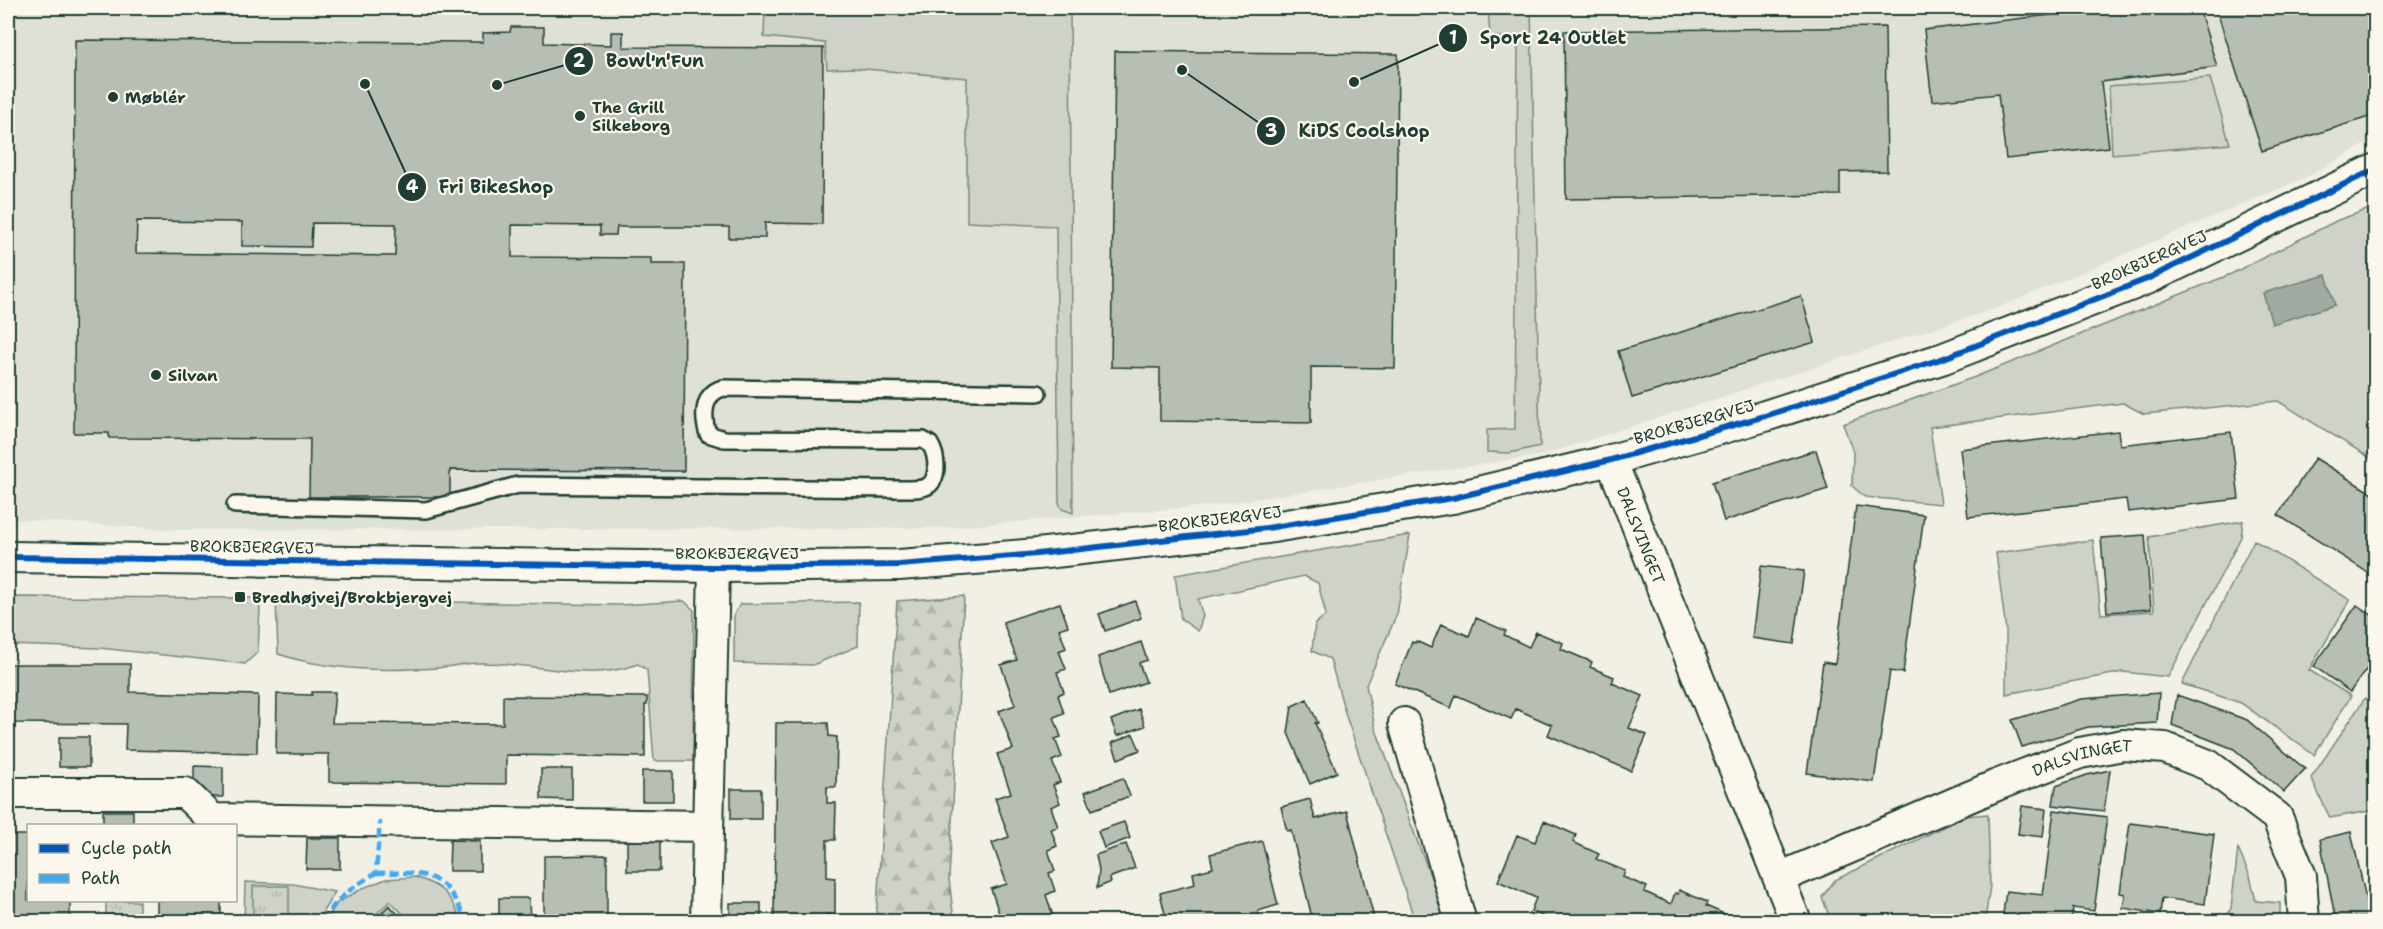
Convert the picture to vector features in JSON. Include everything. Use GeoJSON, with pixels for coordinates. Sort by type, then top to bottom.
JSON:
{"type":"FeatureCollection","features":[{"type":"Feature","properties":{"kind":"street","name":"BROKBJERGVEJ"},"geometry":{"type":"LineString","coordinates":[[8,557],[714,567],[910,564],[1037,554],[1233,532],[1453,498],[1611,460],[1765,416],[1954,354],[2147,279],[2376,169]]}},
{"type":"Feature","properties":{"kind":"street","name":"DALSVINGET"},"geometry":{"type":"LineString","coordinates":[[1611,460],[1796,921]]}},
{"type":"Feature","properties":{"kind":"street","name":"BROKBJERGVEJ"},"geometry":{"type":"LineString","coordinates":[[706,921],[714,567]]}},
{"type":"Feature","properties":{"kind":"street"},"geometry":{"type":"LineString","coordinates":[[1404,723],[1461,921]]}},
{"type":"Feature","properties":{"kind":"street","name":"DALSVINGET"},"geometry":{"type":"LineString","coordinates":[[1779,878],[1997,785],[2080,753],[2123,745],[2164,748],[2208,765],[2277,817],[2301,876],[2304,921]]}},
{"type":"Feature","properties":{"kind":"street"},"geometry":{"type":"LineString","coordinates":[[8,793],[184,793],[212,819],[708,826]]}},
{"type":"Feature","properties":{"kind":"lane"},"geometry":{"type":"LineString","coordinates":[[235,504],[426,510],[518,485],[896,489],[927,487],[933,484],[936,458],[930,444],[922,440],[724,439],[708,434],[707,400],[714,390],[723,388],[1038,393]]}},
{"type":"Feature","properties":{"kind":"shaded area"},"geometry":{"type":"Polygon","coordinates":[[[8,8],[2375,8],[2375,139],[2307,177],[2000,307],[1543,455],[1209,506],[943,528],[178,530],[8,519],[8,8]]]}},
{"type":"Feature","properties":{"kind":"shaded area"},"geometry":{"type":"Polygon","coordinates":[[[2326,275],[2335,305],[2272,324],[2263,293],[2326,275]]]}},
{"type":"Feature","properties":{"kind":"green space"},"geometry":{"type":"Polygon","coordinates":[[[765,8],[1070,8],[1073,513],[1062,509],[1059,503],[1056,226],[967,222],[967,78],[854,68],[827,69],[825,43],[764,37],[765,8]]]}},
{"type":"Feature","properties":{"kind":"green space"},"geometry":{"type":"Polygon","coordinates":[[[1488,8],[1531,8],[1540,446],[1510,453],[1487,452],[1487,430],[1515,429],[1518,38],[1490,37],[1488,8]]]}},
{"type":"Feature","properties":{"kind":"green space"},"geometry":{"type":"Polygon","coordinates":[[[2210,78],[2230,144],[2112,154],[2109,86],[2210,78]]]}},
{"type":"Feature","properties":{"kind":"green space"},"geometry":{"type":"Polygon","coordinates":[[[2375,207],[2375,461],[2278,401],[2144,414],[2123,403],[1930,427],[1941,504],[1865,497],[1852,486],[1853,452],[1843,424],[1975,377],[2231,274],[2338,220],[2375,207]]]}},
{"type":"Feature","properties":{"kind":"green space"},"geometry":{"type":"Polygon","coordinates":[[[2243,521],[2241,537],[2168,677],[2123,672],[2006,694],[2006,631],[1996,553],[2093,540],[2101,614],[2154,611],[2149,537],[2243,521]]]}},
{"type":"Feature","properties":{"kind":"green space"},"geometry":{"type":"Polygon","coordinates":[[[1410,535],[1397,614],[1366,685],[1375,727],[1447,921],[1415,921],[1346,716],[1330,659],[1312,651],[1315,624],[1326,615],[1318,583],[1304,576],[1198,599],[1203,616],[1198,631],[1181,619],[1175,575],[1410,535]]]}},
{"type":"Feature","properties":{"kind":"green space"},"geometry":{"type":"Polygon","coordinates":[[[2254,540],[2350,600],[2309,670],[2351,696],[2314,755],[2241,703],[2182,684],[2254,540]]]}},
{"type":"Feature","properties":{"kind":"green space"},"geometry":{"type":"Polygon","coordinates":[[[964,596],[949,879],[954,921],[876,921],[897,601],[964,596]]]}},
{"type":"Feature","properties":{"kind":"green space"},"geometry":{"type":"Polygon","coordinates":[[[8,597],[252,598],[260,608],[258,652],[245,664],[100,648],[8,645],[8,597]]]}},
{"type":"Feature","properties":{"kind":"green space"},"geometry":{"type":"Polygon","coordinates":[[[276,599],[620,605],[684,601],[694,610],[693,761],[654,761],[647,670],[638,664],[618,670],[578,672],[498,663],[397,669],[336,667],[317,664],[278,654],[276,599]]]}},
{"type":"Feature","properties":{"kind":"green space"},"geometry":{"type":"Polygon","coordinates":[[[859,602],[858,646],[813,665],[734,663],[734,615],[740,604],[859,602]]]}},
{"type":"Feature","properties":{"kind":"green space"},"geometry":{"type":"Polygon","coordinates":[[[2365,698],[2375,705],[2375,810],[2330,818],[2311,778],[2365,698]]]}},
{"type":"Feature","properties":{"kind":"green space"},"geometry":{"type":"Polygon","coordinates":[[[1988,814],[1990,886],[1985,921],[1831,921],[1822,897],[1835,880],[1966,816],[1988,814]]]}},
{"type":"Feature","properties":{"kind":"green space"},"geometry":{"type":"Polygon","coordinates":[[[2238,849],[2250,876],[2256,901],[2280,903],[2280,921],[2225,921],[2231,908],[2238,849]]]}},
{"type":"Feature","properties":{"kind":"green space"},"geometry":{"type":"Polygon","coordinates":[[[415,877],[444,892],[461,921],[410,921],[390,901],[369,921],[326,921],[337,903],[363,888],[386,879],[415,877]]]}},
{"type":"Feature","properties":{"kind":"green space"},"geometry":{"type":"Polygon","coordinates":[[[245,882],[293,884],[335,892],[317,921],[244,922],[245,882]]]}},
{"type":"Feature","properties":{"kind":"green space"},"geometry":{"type":"Polygon","coordinates":[[[253,886],[289,886],[289,921],[253,921],[253,886]]]}},
{"type":"Feature","properties":{"kind":"green space"},"geometry":{"type":"Polygon","coordinates":[[[106,902],[139,902],[139,914],[106,915],[106,902]]]}},
{"type":"Feature","properties":{"kind":"building"},"geometry":{"type":"Polygon","coordinates":[[[2092,8],[2199,8],[2217,67],[2101,82],[2109,147],[2006,159],[1998,94],[1932,101],[1924,30],[2092,10],[2092,8]]]}},
{"type":"Feature","properties":{"kind":"building"},"geometry":{"type":"Polygon","coordinates":[[[2216,8],[2368,8],[2376,31],[2376,108],[2370,110],[2372,116],[2262,151],[2216,8]]]}},
{"type":"Feature","properties":{"kind":"building"},"geometry":{"type":"Polygon","coordinates":[[[511,27],[544,27],[544,43],[611,45],[611,32],[623,32],[623,47],[823,48],[822,224],[765,223],[765,238],[729,238],[729,227],[617,227],[616,235],[600,235],[600,226],[512,225],[512,257],[651,258],[651,264],[685,264],[684,471],[450,470],[450,497],[309,497],[310,439],[109,438],[109,433],[74,433],[75,40],[483,42],[483,33],[510,32],[511,27]],[[137,221],[136,253],[395,256],[396,224],[312,223],[311,247],[242,246],[242,222],[137,221]]]}},
{"type":"Feature","properties":{"kind":"building"},"geometry":{"type":"Polygon","coordinates":[[[1885,27],[1887,171],[1840,172],[1840,195],[1566,199],[1564,31],[1885,27]]]}},
{"type":"Feature","properties":{"kind":"building"},"geometry":{"type":"Polygon","coordinates":[[[1115,51],[1398,54],[1395,368],[1311,367],[1311,423],[1160,421],[1160,368],[1111,367],[1115,51]]]}},
{"type":"Feature","properties":{"kind":"building"},"geometry":{"type":"Polygon","coordinates":[[[1801,296],[1815,342],[1632,398],[1618,351],[1801,296]]]}},
{"type":"Feature","properties":{"kind":"building"},"geometry":{"type":"Polygon","coordinates":[[[2118,431],[2120,445],[2231,432],[2239,499],[2128,512],[2126,499],[1968,517],[1960,449],[2118,431]]]}},
{"type":"Feature","properties":{"kind":"building"},"geometry":{"type":"Polygon","coordinates":[[[1816,450],[1828,489],[1724,521],[1712,482],[1816,450]]]}},
{"type":"Feature","properties":{"kind":"building"},"geometry":{"type":"Polygon","coordinates":[[[2315,458],[2376,496],[2376,578],[2278,515],[2315,458]]]}},
{"type":"Feature","properties":{"kind":"building"},"geometry":{"type":"Polygon","coordinates":[[[1856,506],[1924,515],[1903,673],[1890,671],[1874,782],[1807,773],[1823,662],[1835,664],[1856,506]]]}},
{"type":"Feature","properties":{"kind":"building"},"geometry":{"type":"Polygon","coordinates":[[[2145,535],[2151,609],[2107,612],[2101,538],[2145,535]]]}},
{"type":"Feature","properties":{"kind":"building"},"geometry":{"type":"Polygon","coordinates":[[[1761,566],[1804,571],[1794,644],[1752,638],[1761,566]]]}},
{"type":"Feature","properties":{"kind":"building"},"geometry":{"type":"Polygon","coordinates":[[[1135,601],[1141,618],[1105,631],[1099,614],[1135,601]]]}},
{"type":"Feature","properties":{"kind":"building"},"geometry":{"type":"Polygon","coordinates":[[[1060,603],[1068,626],[1059,629],[1066,648],[1059,651],[1066,669],[1057,672],[1064,692],[1058,695],[1064,713],[1054,717],[1061,737],[1055,739],[1062,757],[1052,761],[1060,782],[1053,785],[1060,803],[1051,807],[1058,827],[1051,829],[1057,846],[1048,850],[1055,871],[1049,873],[1055,891],[1046,895],[1053,916],[1038,922],[1002,922],[991,889],[1007,884],[992,843],[1009,837],[995,798],[1011,793],[997,754],[1013,749],[999,711],[1015,705],[1001,665],[1017,660],[1003,622],[1060,603]]]}},
{"type":"Feature","properties":{"kind":"building"},"geometry":{"type":"Polygon","coordinates":[[[2357,605],[2376,618],[2376,656],[2350,692],[2314,666],[2357,605]]]}},
{"type":"Feature","properties":{"kind":"building"},"geometry":{"type":"Polygon","coordinates":[[[1476,618],[1506,631],[1504,635],[1529,647],[1536,632],[1563,643],[1561,649],[1592,662],[1590,667],[1614,677],[1612,683],[1643,696],[1629,728],[1647,735],[1631,771],[1548,735],[1552,725],[1516,709],[1511,719],[1456,695],[1451,708],[1395,684],[1412,642],[1416,641],[1431,648],[1441,624],[1469,636],[1476,618]]]}},
{"type":"Feature","properties":{"kind":"building"},"geometry":{"type":"Polygon","coordinates":[[[1141,642],[1147,660],[1139,663],[1146,682],[1109,695],[1098,657],[1141,642]]]}},
{"type":"Feature","properties":{"kind":"building"},"geometry":{"type":"Polygon","coordinates":[[[8,664],[130,664],[130,692],[258,695],[257,753],[125,750],[126,724],[8,723],[8,664]]]}},
{"type":"Feature","properties":{"kind":"building"},"geometry":{"type":"Polygon","coordinates":[[[312,692],[335,692],[332,723],[503,724],[503,696],[647,697],[645,757],[506,755],[506,784],[329,782],[329,754],[276,754],[277,694],[312,695],[312,692]]]}},
{"type":"Feature","properties":{"kind":"building"},"geometry":{"type":"Polygon","coordinates":[[[2159,693],[2157,723],[2088,727],[2022,747],[2012,720],[2081,699],[2159,693]]]}},
{"type":"Feature","properties":{"kind":"building"},"geometry":{"type":"Polygon","coordinates":[[[2177,695],[2247,720],[2305,769],[2284,792],[2234,749],[2172,725],[2177,695]]]}},
{"type":"Feature","properties":{"kind":"building"},"geometry":{"type":"Polygon","coordinates":[[[1307,699],[1337,772],[1310,784],[1288,733],[1292,706],[1307,699]]]}},
{"type":"Feature","properties":{"kind":"building"},"geometry":{"type":"Polygon","coordinates":[[[1139,709],[1145,726],[1117,736],[1111,720],[1139,709]]]}},
{"type":"Feature","properties":{"kind":"building"},"geometry":{"type":"Polygon","coordinates":[[[776,723],[828,723],[829,736],[837,737],[836,787],[827,787],[827,803],[836,803],[835,840],[827,840],[827,877],[835,878],[835,915],[826,914],[826,922],[774,922],[776,723]]]}},
{"type":"Feature","properties":{"kind":"building"},"geometry":{"type":"Polygon","coordinates":[[[1133,734],[1140,750],[1118,759],[1112,743],[1133,734]]]}},
{"type":"Feature","properties":{"kind":"building"},"geometry":{"type":"Polygon","coordinates":[[[59,737],[89,737],[89,767],[59,767],[59,737]]]}},
{"type":"Feature","properties":{"kind":"building"},"geometry":{"type":"Polygon","coordinates":[[[194,766],[223,767],[223,797],[194,797],[194,766]]]}},
{"type":"Feature","properties":{"kind":"building"},"geometry":{"type":"Polygon","coordinates":[[[541,769],[572,769],[572,800],[541,799],[541,769]]]}},
{"type":"Feature","properties":{"kind":"building"},"geometry":{"type":"Polygon","coordinates":[[[2110,770],[2104,811],[2053,805],[2056,786],[2110,770]]]}},
{"type":"Feature","properties":{"kind":"building"},"geometry":{"type":"Polygon","coordinates":[[[642,771],[673,771],[673,801],[642,801],[642,771]]]}},
{"type":"Feature","properties":{"kind":"building"},"geometry":{"type":"Polygon","coordinates":[[[1123,778],[1130,796],[1092,810],[1085,792],[1123,778]]]}},
{"type":"Feature","properties":{"kind":"building"},"geometry":{"type":"Polygon","coordinates":[[[731,789],[761,789],[761,819],[731,819],[731,789]]]}},
{"type":"Feature","properties":{"kind":"building"},"geometry":{"type":"Polygon","coordinates":[[[1310,799],[1315,819],[1347,811],[1375,922],[1313,922],[1291,830],[1287,831],[1281,807],[1310,799]]]}},
{"type":"Feature","properties":{"kind":"building"},"geometry":{"type":"Polygon","coordinates":[[[2022,806],[2046,809],[2043,837],[2018,834],[2022,806]]]}},
{"type":"Feature","properties":{"kind":"building"},"geometry":{"type":"Polygon","coordinates":[[[2054,810],[2107,817],[2094,911],[2073,908],[2071,922],[2002,922],[2006,891],[2043,895],[2054,810]]]}},
{"type":"Feature","properties":{"kind":"building"},"geometry":{"type":"Polygon","coordinates":[[[103,811],[133,811],[133,824],[103,824],[103,811]]]}},
{"type":"Feature","properties":{"kind":"building"},"geometry":{"type":"Polygon","coordinates":[[[1544,821],[1576,835],[1573,842],[1599,854],[1596,859],[1625,871],[1623,877],[1647,887],[1645,892],[1671,904],[1675,893],[1678,894],[1679,890],[1707,902],[1706,906],[1735,919],[1734,922],[1555,922],[1531,911],[1536,898],[1498,881],[1517,835],[1535,842],[1544,821]]]}},
{"type":"Feature","properties":{"kind":"building"},"geometry":{"type":"Polygon","coordinates":[[[1124,822],[1130,838],[1104,848],[1098,831],[1124,822]]]}},
{"type":"Feature","properties":{"kind":"building"},"geometry":{"type":"Polygon","coordinates":[[[2130,823],[2214,834],[2205,904],[2162,898],[2160,914],[2123,908],[2125,894],[2120,893],[2130,823]]]}},
{"type":"Feature","properties":{"kind":"building"},"geometry":{"type":"Polygon","coordinates":[[[2351,832],[2369,922],[2336,922],[2320,839],[2351,832]]]}},
{"type":"Feature","properties":{"kind":"building"},"geometry":{"type":"Polygon","coordinates":[[[9,835],[27,835],[27,902],[70,902],[70,922],[8,922],[9,835]]]}},
{"type":"Feature","properties":{"kind":"building"},"geometry":{"type":"Polygon","coordinates":[[[307,838],[340,838],[340,869],[306,869],[307,838]]]}},
{"type":"Feature","properties":{"kind":"building"},"geometry":{"type":"Polygon","coordinates":[[[450,840],[480,841],[480,871],[449,871],[450,840]]]}},
{"type":"Feature","properties":{"kind":"building"},"geometry":{"type":"Polygon","coordinates":[[[627,841],[660,841],[660,871],[627,871],[627,841]]]}},
{"type":"Feature","properties":{"kind":"building"},"geometry":{"type":"Polygon","coordinates":[[[1262,841],[1278,905],[1258,911],[1260,922],[1167,922],[1160,893],[1195,884],[1193,873],[1213,868],[1210,854],[1262,841]]]}},
{"type":"Feature","properties":{"kind":"building"},"geometry":{"type":"Polygon","coordinates":[[[1126,844],[1135,868],[1109,878],[1111,882],[1097,888],[1099,870],[1096,855],[1126,844]]]}},
{"type":"Feature","properties":{"kind":"building"},"geometry":{"type":"Polygon","coordinates":[[[607,855],[607,922],[544,922],[544,856],[607,855]]]}},
{"type":"Feature","properties":{"kind":"building"},"geometry":{"type":"Polygon","coordinates":[[[499,898],[529,898],[530,922],[499,922],[499,898]]]}},
{"type":"Feature","properties":{"kind":"building"},"geometry":{"type":"Polygon","coordinates":[[[157,902],[221,902],[221,922],[157,922],[157,902]]]}},
{"type":"Feature","properties":{"kind":"building"},"geometry":{"type":"Polygon","coordinates":[[[730,903],[761,903],[761,922],[730,922],[730,903]]]}},
{"type":"Feature","properties":{"kind":"building"},"geometry":{"type":"Polygon","coordinates":[[[389,905],[406,922],[373,922],[389,905]]]}},
{"type":"Feature","properties":{"kind":"marked path"},"geometry":{"type":"LineString","coordinates":[[322,922],[333,906],[346,894],[376,873],[380,821]]}},
{"type":"Feature","properties":{"kind":"marked path"},"geometry":{"type":"LineString","coordinates":[[376,873],[408,873],[432,878],[450,893],[466,922]]}},
{"type":"Feature","properties":{"kind":"cycle path"},"geometry":{"type":"LineString","coordinates":[[8,557],[714,567],[899,565],[1037,554],[1267,528],[1453,498],[1611,460],[1765,416],[1944,358],[2147,279],[2376,169]]}},
{"type":"Feature","properties":{"kind":"place","name":"KiDS Coolshop"},"geometry":{"type":"Point","coordinates":[1182,70]}},
{"type":"Feature","properties":{"kind":"place","name":"Sport 24 Outlet"},"geometry":{"type":"Point","coordinates":[1354,82]}},
{"type":"Feature","properties":{"kind":"place","name":"Fri BikeShop"},"geometry":{"type":"Point","coordinates":[365,84]}},
{"type":"Feature","properties":{"kind":"place","name":"Bowl'n'Fun"},"geometry":{"type":"Point","coordinates":[497,85]}},
{"type":"Feature","properties":{"kind":"place","name":"Møblér"},"geometry":{"type":"Point","coordinates":[113,97]}},
{"type":"Feature","properties":{"kind":"place","name":"The Grill Silkeborg"},"geometry":{"type":"Point","coordinates":[580,116]}},
{"type":"Feature","properties":{"kind":"place","name":"Silvan"},"geometry":{"type":"Point","coordinates":[156,375]}},
{"type":"Feature","properties":{"kind":"place","name":"Bredhøjvej/Brokbjergvej"},"geometry":{"type":"Point","coordinates":[240,597]}}]}
